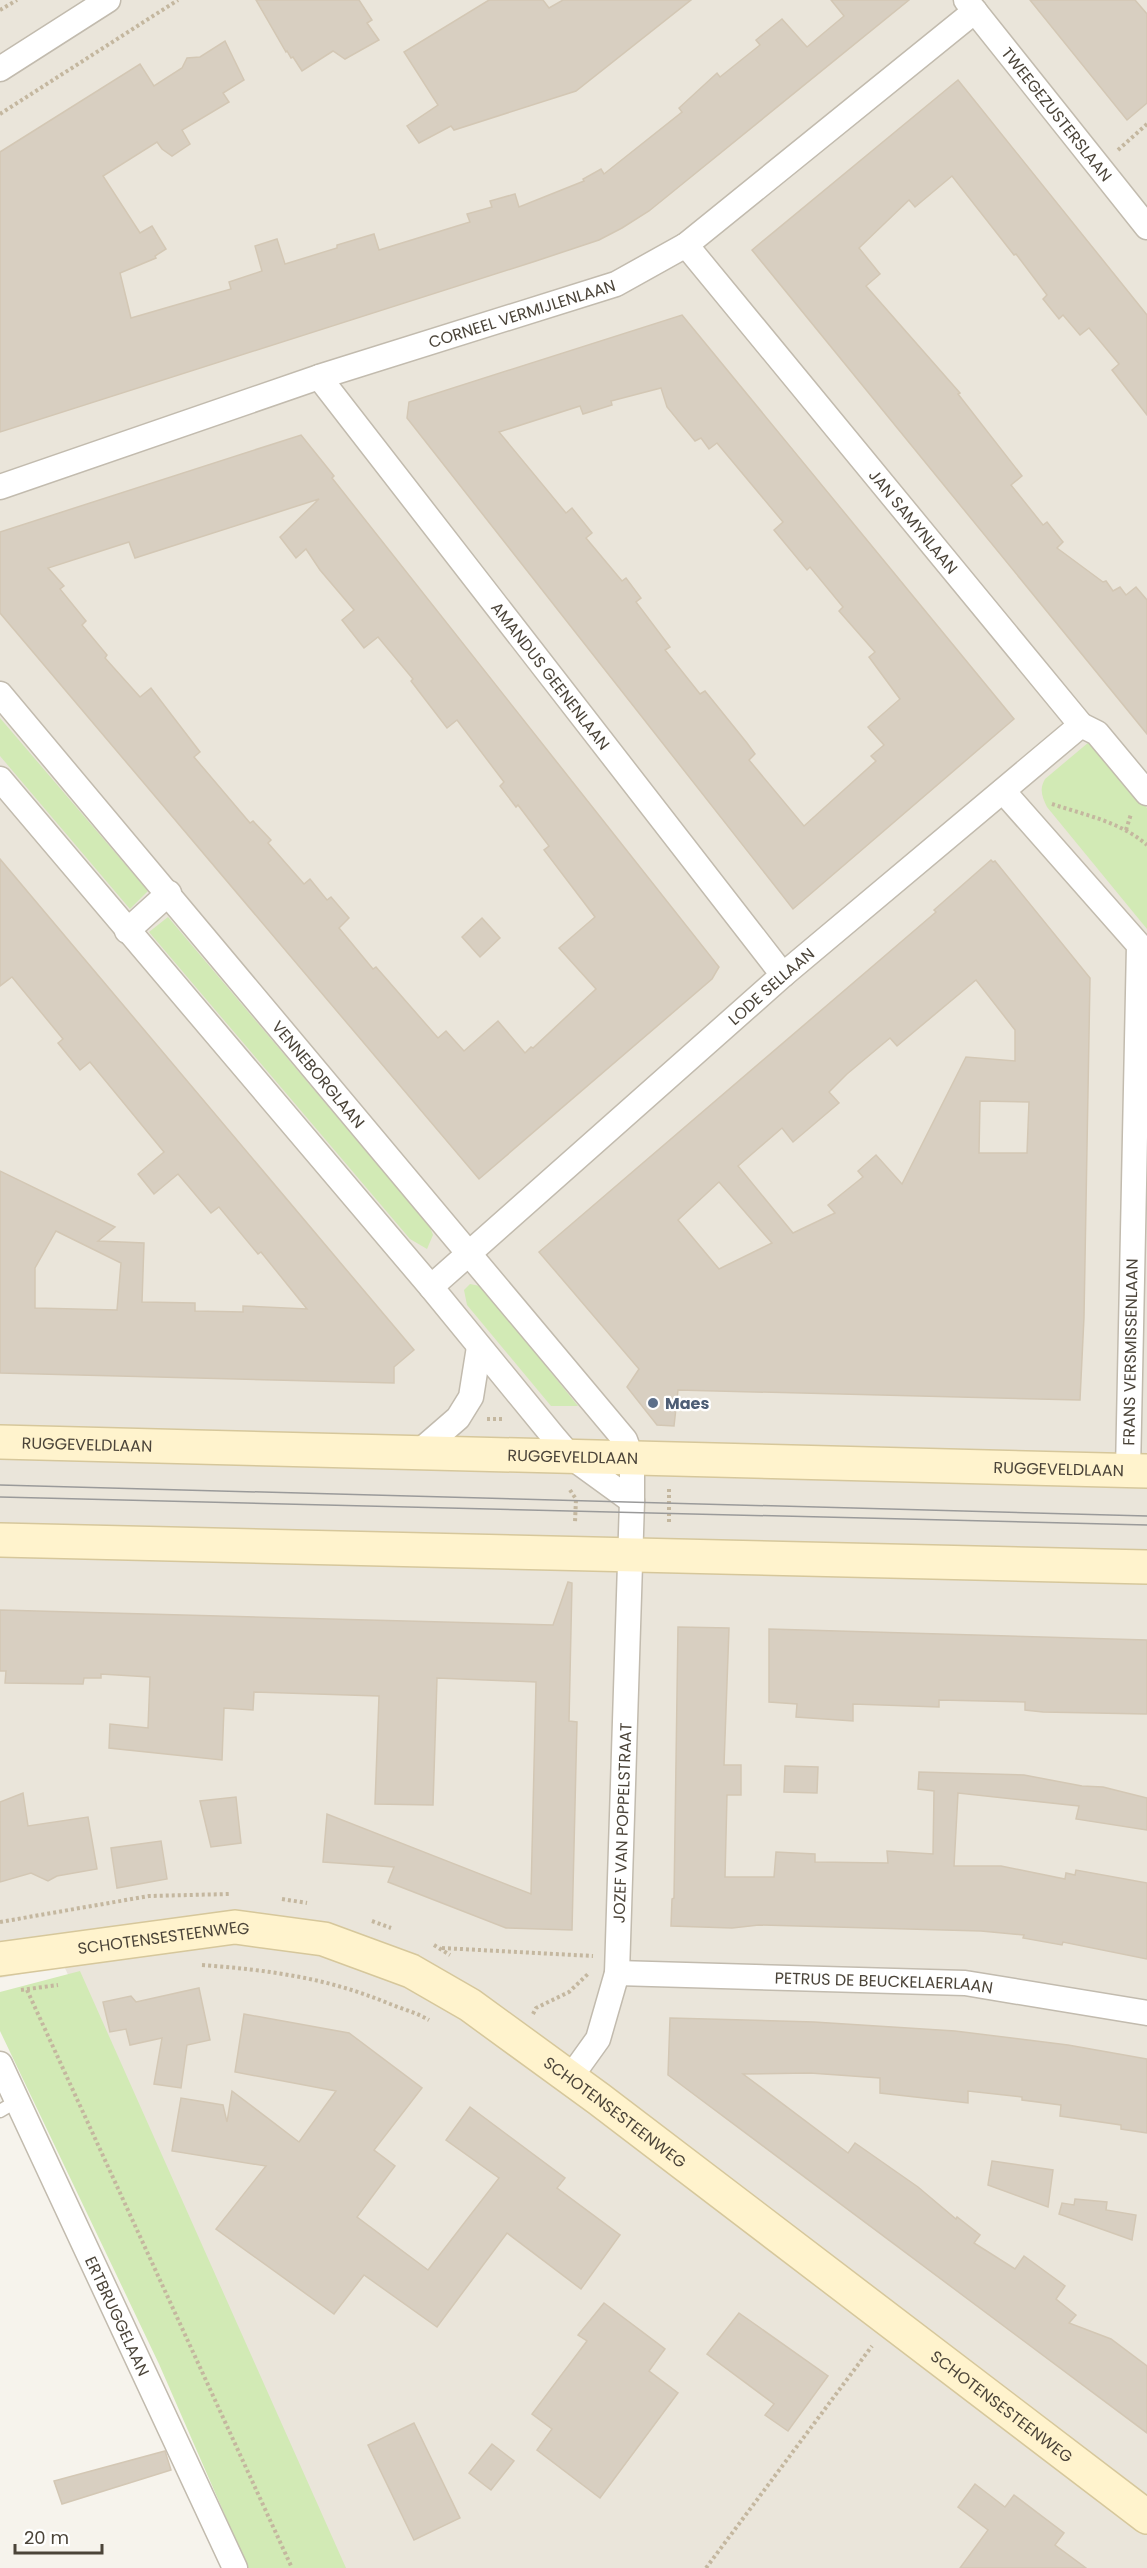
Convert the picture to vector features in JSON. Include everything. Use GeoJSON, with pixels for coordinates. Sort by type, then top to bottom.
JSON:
{"type":"FeatureCollection","features":[{"type":"Feature","properties":{"kind":"street"},"geometry":{"type":"LineString","coordinates":[[0,69],[108,0]]}},
{"type":"Feature","properties":{"kind":"street","name":"TWEEGEZUSTERSLAAN"},"geometry":{"type":"LineString","coordinates":[[971,6],[1147,227]]}},
{"type":"Feature","properties":{"kind":"street","name":"CORNEEL VERMIJLENLAAN"},"geometry":{"type":"LineString","coordinates":[[0,487],[319,377],[616,284],[686,245],[971,6]]}},
{"type":"Feature","properties":{"kind":"street","name":"JAN SAMYNLAAN"},"geometry":{"type":"LineString","coordinates":[[686,245],[1081,725],[1097,733],[1147,793]]}},
{"type":"Feature","properties":{"kind":"street","name":"AMANDUS GEENENLAAN"},"geometry":{"type":"LineString","coordinates":[[319,377],[783,975]]}},
{"type":"Feature","properties":{"kind":"street","name":"VENNEBORGLAAN"},"geometry":{"type":"LineString","coordinates":[[0,694],[643,1459],[632,1501],[629,1556]]}},
{"type":"Feature","properties":{"kind":"street","name":"LODE SELLAAN"},"geometry":{"type":"LineString","coordinates":[[470,1255],[783,975],[1081,725]]}},
{"type":"Feature","properties":{"kind":"street"},"geometry":{"type":"LineString","coordinates":[[0,780],[431,1287],[479,1347],[558,1456],[632,1501]]}},
{"type":"Feature","properties":{"kind":"street"},"geometry":{"type":"LineString","coordinates":[[1003,791],[1020,811]]}},
{"type":"Feature","properties":{"kind":"street","name":"FRANS VERSMISSENLAAN"},"geometry":{"type":"LineString","coordinates":[[1020,811],[1139,945],[1137,1471]]}},
{"type":"Feature","properties":{"kind":"street"},"geometry":{"type":"LineString","coordinates":[[127,931],[169,893]]}},
{"type":"Feature","properties":{"kind":"street"},"geometry":{"type":"LineString","coordinates":[[431,1287],[470,1255]]}},
{"type":"Feature","properties":{"kind":"street"},"geometry":{"type":"LineString","coordinates":[[420,1451],[458,1418],[471,1397],[479,1347]]}},
{"type":"Feature","properties":{"kind":"street","name":"RUGGEVELDLAAN"},"geometry":{"type":"LineString","coordinates":[[0,1442],[1137,1471]]}},
{"type":"Feature","properties":{"kind":"street"},"geometry":{"type":"LineString","coordinates":[[0,1540],[1147,1567]]}},
{"type":"Feature","properties":{"kind":"street","name":"JOZEF VAN POPPELSTRAAT"},"geometry":{"type":"LineString","coordinates":[[570,2078],[598,2039],[617,1973],[629,1556]]}},
{"type":"Feature","properties":{"kind":"street","name":"SCHOTENSESTEENWEG"},"geometry":{"type":"LineString","coordinates":[[0,1959],[235,1927],[324,1938],[411,1971],[470,2005],[570,2078],[881,2333],[1147,2517]]}},
{"type":"Feature","properties":{"kind":"street","name":"PETRUS DE BEUCKELAERLAAN"},"geometry":{"type":"LineString","coordinates":[[617,1973],[965,1983],[1147,2013]]}},
{"type":"Feature","properties":{"kind":"street","name":"ERTBRUGGELAAN"},"geometry":{"type":"LineString","coordinates":[[0,2064],[9,2106],[235,2568]]}},
{"type":"Feature","properties":{"kind":"path"},"geometry":{"type":"LineString","coordinates":[[0,10],[16,0]]}},
{"type":"Feature","properties":{"kind":"path"},"geometry":{"type":"LineString","coordinates":[[0,114],[178,0]]}},
{"type":"Feature","properties":{"kind":"path"},"geometry":{"type":"LineString","coordinates":[[1099,166],[1147,124]]}},
{"type":"Feature","properties":{"kind":"path"},"geometry":{"type":"LineString","coordinates":[[1020,811],[1035,799],[1117,825],[1147,845]]}},
{"type":"Feature","properties":{"kind":"path"},"geometry":{"type":"LineString","coordinates":[[558,1456],[576,1499],[575,1522],[589,1523],[587,1555]]}},
{"type":"Feature","properties":{"kind":"path"},"geometry":{"type":"LineString","coordinates":[[643,1459],[655,1486],[669,1487],[668,1525],[680,1526],[678,1557]]}},
{"type":"Feature","properties":{"kind":"path"},"geometry":{"type":"LineString","coordinates":[[518,2040],[536,2008],[568,1992],[589,1973],[594,1964],[596,1947],[618,1948]]}},
{"type":"Feature","properties":{"kind":"path"},"geometry":{"type":"LineString","coordinates":[[440,1948],[595,1956]]}},
{"type":"Feature","properties":{"kind":"path"},"geometry":{"type":"LineString","coordinates":[[197,1965],[262,1969],[312,1978],[374,1997],[435,2024]]}},
{"type":"Feature","properties":{"kind":"path"},"geometry":{"type":"LineString","coordinates":[[67,1983],[27,1990],[292,2568]]}},
{"type":"Feature","properties":{"kind":"path"},"geometry":{"type":"LineString","coordinates":[[864,2339],[881,2333]]}},
{"type":"Feature","properties":{"kind":"path"},"geometry":{"type":"LineString","coordinates":[[881,2333],[881,2353]]}},
{"type":"Feature","properties":{"kind":"path"},"geometry":{"type":"LineString","coordinates":[[706,2568],[881,2333]]}},
{"type":"Feature","properties":{"kind":"shaded area"},"geometry":{"type":"Polygon","coordinates":[[[0,0],[1147,0],[1147,2568],[340,2568],[64,1966],[0,1978],[0,0]]]}},
{"type":"Feature","properties":{"kind":"green space"},"geometry":{"type":"Polygon","coordinates":[[[0,718],[148,891],[130,909],[0,756],[0,718]]]}},
{"type":"Feature","properties":{"kind":"green space"},"geometry":{"type":"Polygon","coordinates":[[[1089,742],[1147,808],[1147,929],[1047,807],[1043,796],[1042,786],[1045,779],[1089,742]]]}},
{"type":"Feature","properties":{"kind":"green space"},"geometry":{"type":"Polygon","coordinates":[[[168,917],[430,1227],[433,1235],[427,1249],[410,1239],[149,932],[168,917]]]}},
{"type":"Feature","properties":{"kind":"green space"},"geometry":{"type":"Polygon","coordinates":[[[470,1284],[480,1286],[485,1290],[578,1406],[551,1406],[467,1305],[464,1290],[470,1284]]]}},
{"type":"Feature","properties":{"kind":"green space"},"geometry":{"type":"Polygon","coordinates":[[[80,1971],[346,2568],[248,2568],[159,2364],[0,2031],[0,1992],[80,1971]]]}},
{"type":"Feature","properties":{"kind":"building"},"geometry":{"type":"Polygon","coordinates":[[[256,0],[359,0],[372,20],[367,23],[379,40],[345,59],[333,51],[302,71],[293,57],[291,58],[286,52],[256,0]]]}},
{"type":"Feature","properties":{"kind":"building"},"geometry":{"type":"Polygon","coordinates":[[[489,0],[543,0],[549,8],[563,0],[691,0],[576,91],[454,130],[451,126],[419,143],[407,126],[438,105],[404,52],[489,0]]]}},
{"type":"Feature","properties":{"kind":"building"},"geometry":{"type":"Polygon","coordinates":[[[831,0],[909,0],[649,211],[599,240],[0,432],[0,152],[140,64],[154,86],[182,68],[187,58],[200,57],[225,41],[244,80],[223,93],[229,102],[182,130],[190,144],[172,156],[157,142],[103,176],[140,233],[152,226],[166,249],[155,256],[156,258],[120,273],[131,318],[231,289],[229,282],[262,271],[255,246],[277,239],[285,264],[374,234],[379,250],[470,222],[467,214],[492,207],[490,201],[515,194],[519,207],[584,181],[583,179],[601,169],[604,174],[682,112],[679,108],[717,73],[720,77],[760,45],[756,40],[782,19],[807,47],[844,16],[831,0]]]}},
{"type":"Feature","properties":{"kind":"building"},"geometry":{"type":"Polygon","coordinates":[[[1030,0],[1135,0],[1147,14],[1147,103],[1127,120],[1030,0]]]}},
{"type":"Feature","properties":{"kind":"building"},"geometry":{"type":"Polygon","coordinates":[[[958,80],[1147,315],[1147,415],[1112,370],[1119,364],[1089,328],[1080,335],[1063,315],[1059,319],[1043,299],[1047,295],[952,176],[915,207],[909,200],[859,248],[880,274],[866,286],[960,393],[958,394],[1022,476],[1011,485],[1043,525],[1047,522],[1063,542],[1057,548],[1103,582],[1106,581],[1113,591],[1120,587],[1126,595],[1136,587],[1147,600],[1147,734],[752,250],[958,80]]]}},
{"type":"Feature","properties":{"kind":"building"},"geometry":{"type":"Polygon","coordinates":[[[682,315],[1014,719],[793,909],[407,418],[409,402],[682,315]],[[661,388],[611,401],[612,405],[583,414],[580,406],[499,432],[566,513],[572,508],[592,533],[586,538],[622,581],[626,578],[641,598],[636,602],[670,647],[665,650],[700,694],[705,691],[747,743],[755,754],[749,760],[804,826],[876,761],[871,756],[884,745],[868,727],[900,699],[869,657],[875,652],[839,611],[843,607],[810,567],[807,570],[774,530],[783,522],[717,443],[709,449],[701,438],[695,441],[667,407],[661,388]]]}},
{"type":"Feature","properties":{"kind":"building"},"geometry":{"type":"Polygon","coordinates":[[[301,435],[334,476],[332,478],[719,967],[712,979],[479,1179],[0,613],[0,532],[301,435]],[[319,499],[135,558],[129,542],[48,568],[64,586],[60,589],[86,621],[82,625],[107,655],[105,658],[140,697],[151,688],[200,752],[194,757],[250,823],[253,821],[271,840],[268,843],[304,884],[310,879],[327,900],[331,897],[349,918],[339,928],[373,969],[376,967],[438,1038],[446,1031],[464,1051],[498,1021],[525,1053],[596,989],[559,948],[595,917],[544,850],[549,846],[518,805],[516,807],[500,786],[504,782],[457,720],[447,728],[411,681],[413,679],[378,637],[364,648],[342,620],[354,610],[320,570],[306,549],[296,558],[280,537],[319,499]]]}},
{"type":"Feature","properties":{"kind":"building"},"geometry":{"type":"Polygon","coordinates":[[[0,859],[414,1350],[394,1367],[394,1383],[0,1373],[0,1171],[115,1227],[98,1241],[144,1243],[142,1302],[195,1303],[195,1311],[243,1312],[243,1306],[307,1309],[261,1252],[258,1254],[219,1207],[211,1213],[178,1174],[154,1194],[138,1174],[164,1152],[90,1062],[80,1070],[58,1043],[63,1039],[12,977],[0,986],[0,859]],[[56,1231],[35,1268],[35,1308],[117,1310],[121,1263],[56,1231]]]}},
{"type":"Feature","properties":{"kind":"building"},"geometry":{"type":"Polygon","coordinates":[[[991,860],[995,861],[1090,978],[1084,1317],[1080,1400],[678,1390],[674,1426],[657,1425],[627,1387],[639,1369],[539,1252],[936,912],[934,910],[991,860]],[[976,980],[897,1046],[890,1038],[847,1074],[829,1092],[839,1103],[793,1142],[782,1128],[738,1166],[793,1233],[835,1213],[828,1205],[863,1177],[858,1171],[876,1155],[902,1184],[966,1057],[1015,1061],[1015,1030],[976,980]],[[980,1101],[979,1153],[1027,1153],[1029,1102],[980,1101]],[[719,1182],[678,1220],[719,1269],[772,1243],[719,1182]]]}},
{"type":"Feature","properties":{"kind":"building"},"geometry":{"type":"Polygon","coordinates":[[[482,918],[500,938],[480,957],[462,937],[482,918]]]}},
{"type":"Feature","properties":{"kind":"building"},"geometry":{"type":"Polygon","coordinates":[[[568,1582],[572,1583],[569,1721],[577,1722],[572,1930],[506,1928],[388,1882],[394,1867],[323,1862],[327,1814],[531,1894],[536,1682],[437,1678],[433,1805],[375,1804],[379,1696],[254,1692],[253,1710],[224,1708],[222,1760],[109,1748],[110,1724],[148,1728],[150,1677],[101,1674],[101,1678],[84,1678],[83,1684],[5,1683],[6,1671],[0,1671],[0,1610],[553,1625],[568,1582]]]}},
{"type":"Feature","properties":{"kind":"building"},"geometry":{"type":"Polygon","coordinates":[[[678,1627],[729,1628],[724,1765],[741,1765],[741,1795],[727,1795],[725,1877],[774,1877],[776,1852],[815,1854],[815,1862],[888,1863],[887,1851],[933,1854],[934,1791],[918,1789],[919,1772],[1024,1775],[1082,1786],[1103,1787],[1147,1798],[1147,1830],[1076,1819],[1079,1806],[958,1793],[954,1866],[1001,1866],[1065,1879],[1066,1873],[1075,1875],[1076,1870],[1147,1883],[1147,1959],[1063,1942],[1062,1945],[1023,1938],[1024,1935],[981,1931],[759,1925],[732,1928],[671,1926],[672,1899],[674,1898],[678,1627]]]}},
{"type":"Feature","properties":{"kind":"building"},"geometry":{"type":"Polygon","coordinates":[[[769,1629],[1147,1640],[1147,1714],[1043,1712],[1025,1710],[1025,1702],[939,1700],[939,1707],[853,1704],[853,1721],[796,1717],[797,1704],[769,1702],[769,1629]]]}},
{"type":"Feature","properties":{"kind":"building"},"geometry":{"type":"Polygon","coordinates":[[[785,1766],[818,1767],[817,1793],[784,1792],[785,1766]]]}},
{"type":"Feature","properties":{"kind":"building"},"geometry":{"type":"Polygon","coordinates":[[[23,1793],[28,1826],[88,1817],[97,1869],[57,1876],[48,1881],[31,1873],[0,1882],[0,1802],[23,1793]]]}},
{"type":"Feature","properties":{"kind":"building"},"geometry":{"type":"Polygon","coordinates":[[[236,1797],[241,1843],[211,1847],[200,1801],[236,1797]]]}},
{"type":"Feature","properties":{"kind":"building"},"geometry":{"type":"Polygon","coordinates":[[[161,1841],[167,1879],[117,1888],[111,1848],[161,1841]]]}},
{"type":"Feature","properties":{"kind":"building"},"geometry":{"type":"Polygon","coordinates":[[[199,1988],[210,2040],[187,2045],[181,2088],[154,2084],[162,2038],[130,2045],[126,2029],[110,2032],[103,2002],[131,1996],[136,2002],[199,1988]]]}},
{"type":"Feature","properties":{"kind":"building"},"geometry":{"type":"Polygon","coordinates":[[[244,2014],[349,2033],[422,2088],[374,2150],[395,2166],[357,2217],[428,2270],[499,2178],[446,2140],[470,2107],[565,2178],[557,2188],[620,2235],[581,2289],[507,2233],[437,2327],[364,2275],[334,2314],[216,2229],[266,2166],[172,2151],[181,2098],[223,2105],[227,2122],[232,2091],[299,2142],[336,2091],[235,2072],[244,2014]]]}},
{"type":"Feature","properties":{"kind":"building"},"geometry":{"type":"Polygon","coordinates":[[[670,2018],[814,2022],[955,2031],[1068,2045],[1147,2059],[1147,2133],[1121,2129],[1121,2125],[1060,2116],[1061,2105],[1022,2100],[1022,2097],[968,2091],[968,2103],[880,2093],[880,2078],[810,2073],[743,2074],[848,2153],[855,2143],[918,2187],[956,2219],[957,2217],[980,2235],[974,2243],[1015,2269],[1024,2256],[1065,2286],[1056,2299],[1076,2315],[1069,2323],[1111,2339],[1147,2366],[1147,2433],[668,2075],[670,2018]]]}},
{"type":"Feature","properties":{"kind":"building"},"geometry":{"type":"Polygon","coordinates":[[[992,2161],[1053,2170],[1048,2207],[988,2185],[992,2161]]]}},
{"type":"Feature","properties":{"kind":"building"},"geometry":{"type":"Polygon","coordinates":[[[1075,2199],[1107,2202],[1106,2210],[1136,2215],[1132,2240],[1059,2214],[1062,2203],[1074,2205],[1075,2199]]]}},
{"type":"Feature","properties":{"kind":"building"},"geometry":{"type":"Polygon","coordinates":[[[604,2303],[665,2349],[649,2371],[678,2393],[600,2498],[537,2450],[552,2429],[532,2414],[587,2341],[578,2335],[604,2303]]]}},
{"type":"Feature","properties":{"kind":"building"},"geometry":{"type":"Polygon","coordinates":[[[739,2313],[828,2376],[788,2431],[765,2415],[774,2404],[707,2354],[739,2313]]]}},
{"type":"Feature","properties":{"kind":"building"},"geometry":{"type":"Polygon","coordinates":[[[414,2423],[460,2518],[414,2540],[368,2445],[414,2423]]]}},
{"type":"Feature","properties":{"kind":"building"},"geometry":{"type":"Polygon","coordinates":[[[492,2444],[514,2461],[491,2490],[469,2473],[492,2444]]]}},
{"type":"Feature","properties":{"kind":"building"},"geometry":{"type":"Polygon","coordinates":[[[165,2451],[171,2470],[62,2504],[54,2481],[165,2451]]]}},
{"type":"Feature","properties":{"kind":"building"},"geometry":{"type":"Polygon","coordinates":[[[975,2484],[1005,2507],[1014,2495],[1064,2533],[1055,2545],[1086,2568],[960,2568],[988,2530],[958,2507],[975,2484]]]}},
{"type":"Feature","properties":{"kind":"tram line"},"geometry":{"type":"LineString","coordinates":[[0,1485],[1147,1516]]}},
{"type":"Feature","properties":{"kind":"tram line"},"geometry":{"type":"LineString","coordinates":[[0,1497],[1147,1525]]}},
{"type":"Feature","properties":{"kind":"place","name":"Maes"},"geometry":{"type":"Point","coordinates":[653,1403]}}]}
